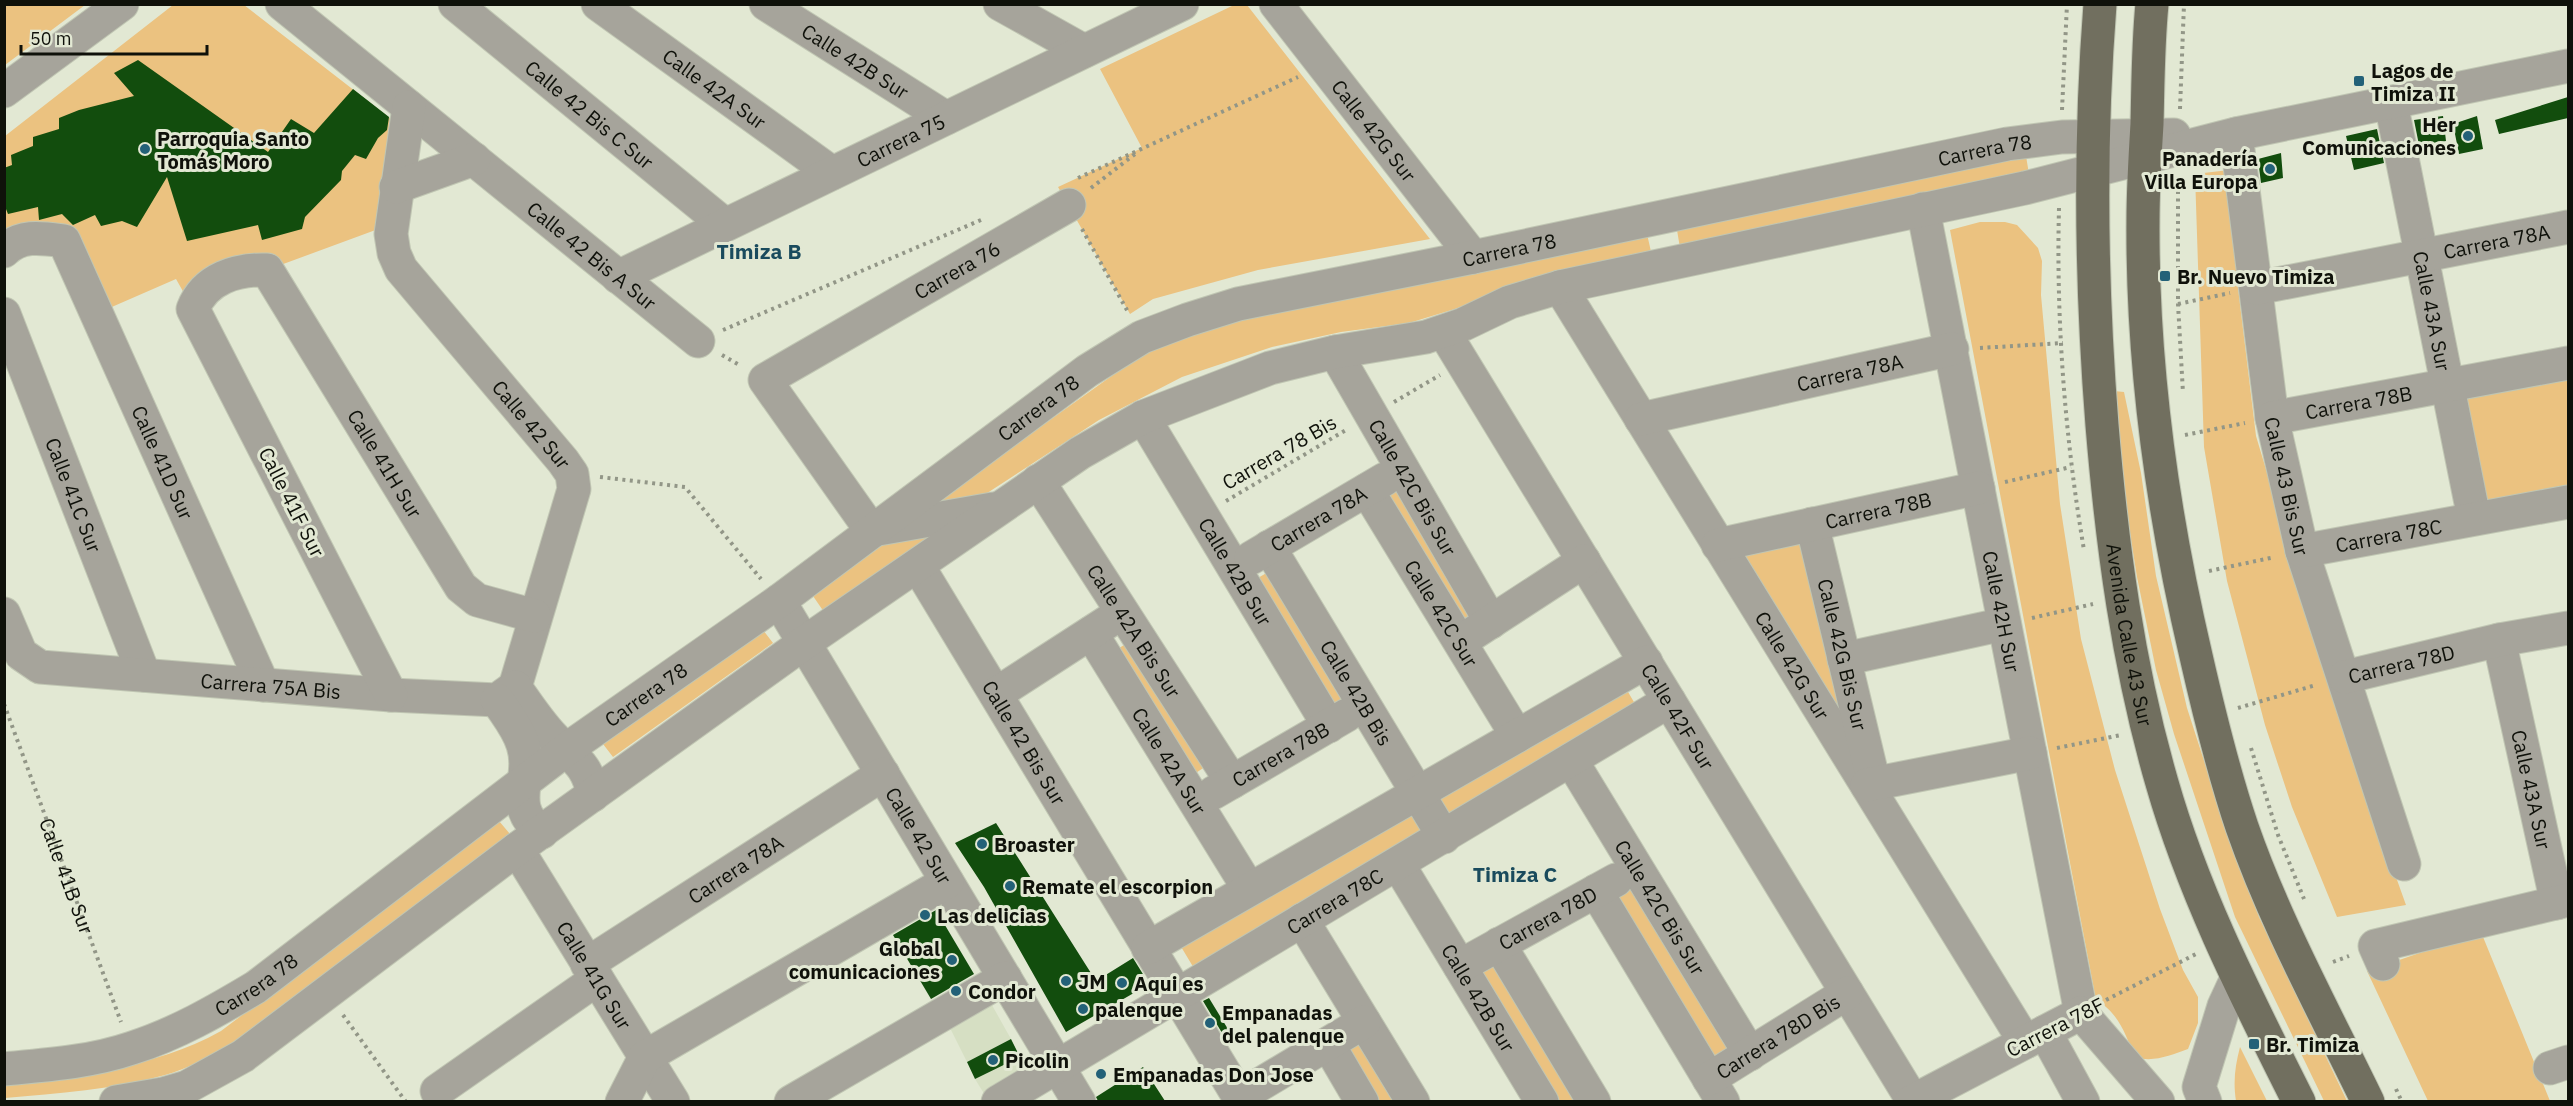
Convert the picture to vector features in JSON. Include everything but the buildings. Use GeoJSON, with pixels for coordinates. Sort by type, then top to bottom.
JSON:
{"type":"FeatureCollection","features":[{"type":"Feature","properties":{"kind":"main road","name":"Avenida Calle 43 Sur"},"geometry":{"type":"LineString","coordinates":[[2100,4],[2092,171],[2097,359],[2118,580],[2132,662],[2162,785],[2180,839],[2219,940],[2299,1101]]}},
{"type":"Feature","properties":{"kind":"main road"},"geometry":{"type":"LineString","coordinates":[[2152,4],[2144,261],[2151,381],[2169,525],[2187,620],[2207,705],[2242,826],[2273,908],[2380,1092]]}},
{"type":"Feature","properties":{"kind":"street"},"geometry":{"type":"LineString","coordinates":[[4,91],[122,4]]}},
{"type":"Feature","properties":{"kind":"street","name":"Calle 42 Bis A Sur"},"geometry":{"type":"LineString","coordinates":[[282,4],[698,341]]}},
{"type":"Feature","properties":{"kind":"street","name":"Calle 42 Bis C Sur"},"geometry":{"type":"LineString","coordinates":[[455,4],[724,224]]}},
{"type":"Feature","properties":{"kind":"street","name":"Calle 42A Sur"},"geometry":{"type":"LineString","coordinates":[[598,4],[832,172]]}},
{"type":"Feature","properties":{"kind":"street","name":"Calle 42B Sur"},"geometry":{"type":"LineString","coordinates":[[766,4],[946,118]]}},
{"type":"Feature","properties":{"kind":"street"},"geometry":{"type":"LineString","coordinates":[[1000,4],[1084,51]]}},
{"type":"Feature","properties":{"kind":"street","name":"Carrera 75"},"geometry":{"type":"LineString","coordinates":[[618,277],[1182,4]]}},
{"type":"Feature","properties":{"kind":"street","name":"Calle 42G Sur"},"geometry":{"type":"LineString","coordinates":[[1276,4],[1473,257]]}},
{"type":"Feature","properties":{"kind":"street","name":"Carrera 78"},"geometry":{"type":"LineString","coordinates":[[116,1101],[163,1094],[187,1087],[243,1056],[529,841],[804,643],[1108,434],[1143,417],[1270,368],[1335,352],[1444,332],[1510,302],[1560,287],[2025,188],[2092,171],[2146,147],[2236,134],[2568,66]]}},
{"type":"Feature","properties":{"kind":"street","name":"Calle 43A Sur"},"geometry":{"type":"LineString","coordinates":[[2391,103],[2474,518]]}},
{"type":"Feature","properties":{"kind":"street","name":"Calle 42 Sur"},"geometry":{"type":"LineString","coordinates":[[409,107],[391,234],[394,253],[401,269],[572,474],[574,489],[571,505],[535,616],[506,694]]}},
{"type":"Feature","properties":{"kind":"street","name":"Calle 43 Bis Sur"},"geometry":{"type":"LineString","coordinates":[[2236,134],[2272,418],[2302,551],[2345,677],[2404,864]]}},
{"type":"Feature","properties":{"kind":"street","name":"Carrera 78"},"geometry":{"type":"LineString","coordinates":[[4,1069],[84,1060],[131,1048],[194,1022],[256,987],[567,749],[779,601],[1087,370],[1142,337],[1238,304],[1473,257],[2007,144],[2036,139],[2093,136],[2146,147]]}},
{"type":"Feature","properties":{"kind":"street"},"geometry":{"type":"LineString","coordinates":[[396,187],[474,159]]}},
{"type":"Feature","properties":{"kind":"street","name":"Carrera 76"},"geometry":{"type":"LineString","coordinates":[[765,380],[1069,205]]}},
{"type":"Feature","properties":{"kind":"street","name":"Calle 42H Sur"},"geometry":{"type":"LineString","coordinates":[[1923,209],[2081,1013]]}},
{"type":"Feature","properties":{"kind":"street"},"geometry":{"type":"LineString","coordinates":[[1658,218],[1668,264]]}},
{"type":"Feature","properties":{"kind":"street","name":"Carrera 78A"},"geometry":{"type":"LineString","coordinates":[[2257,288],[2568,227]]}},
{"type":"Feature","properties":{"kind":"street","name":"Calle 41D Sur"},"geometry":{"type":"LineString","coordinates":[[4,251],[18,241],[35,238],[64,241],[264,685]]}},
{"type":"Feature","properties":{"kind":"street","name":"Calle 41H Sur"},"geometry":{"type":"LineString","coordinates":[[192,309],[198,296],[235,271],[267,270],[461,587],[477,600],[535,616]]}},
{"type":"Feature","properties":{"kind":"street","name":"Calle 42G Sur"},"geometry":{"type":"LineString","coordinates":[[1560,287],[1718,545],[1870,784],[2035,1037],[2083,1101]]}},
{"type":"Feature","properties":{"kind":"street","name":"Calle 41F Sur"},"geometry":{"type":"LineString","coordinates":[[192,309],[391,695]]}},
{"type":"Feature","properties":{"kind":"street","name":"Calle 41C Sur"},"geometry":{"type":"LineString","coordinates":[[4,314],[144,675]]}},
{"type":"Feature","properties":{"kind":"street","name":"Calle 42F Sur"},"geometry":{"type":"LineString","coordinates":[[1444,332],[1912,1101]]}},
{"type":"Feature","properties":{"kind":"street","name":"Carrera 78A"},"geometry":{"type":"LineString","coordinates":[[1641,419],[1952,349]]}},
{"type":"Feature","properties":{"kind":"street","name":"Calle 42C Bis Sur"},"geometry":{"type":"LineString","coordinates":[[1335,352],[1491,621]]}},
{"type":"Feature","properties":{"kind":"street","name":"Carrera 78B"},"geometry":{"type":"LineString","coordinates":[[2272,418],[2568,363]]}},
{"type":"Feature","properties":{"kind":"street"},"geometry":{"type":"LineString","coordinates":[[765,380],[871,530],[1001,507]]}},
{"type":"Feature","properties":{"kind":"street","name":"Calle 42B Sur"},"geometry":{"type":"LineString","coordinates":[[1143,417],[1329,726]]}},
{"type":"Feature","properties":{"kind":"street","name":"Carrera 78A"},"geometry":{"type":"LineString","coordinates":[[1234,568],[1402,469]]}},
{"type":"Feature","properties":{"kind":"street","name":"Calle 42A Bis Sur"},"geometry":{"type":"LineString","coordinates":[[1038,481],[1232,782]]}},
{"type":"Feature","properties":{"kind":"street","name":"Carrera 78B"},"geometry":{"type":"LineString","coordinates":[[1718,545],[1977,488]]}},
{"type":"Feature","properties":{"kind":"street","name":"Calle 42C Sur"},"geometry":{"type":"LineString","coordinates":[[1367,490],[1517,736]]}},
{"type":"Feature","properties":{"kind":"street","name":"Carrera 78C"},"geometry":{"type":"LineString","coordinates":[[2302,551],[2568,502]]}},
{"type":"Feature","properties":{"kind":"street","name":"Calle 42G Bis Sur"},"geometry":{"type":"LineString","coordinates":[[1812,524],[1844,659],[1870,784]]}},
{"type":"Feature","properties":{"kind":"street","name":"Calle 42B Bis"},"geometry":{"type":"LineString","coordinates":[[1269,547],[1444,837]]}},
{"type":"Feature","properties":{"kind":"street"},"geometry":{"type":"LineString","coordinates":[[1460,642],[1584,561]]}},
{"type":"Feature","properties":{"kind":"street","name":"Calle 42 Bis Sur"},"geometry":{"type":"LineString","coordinates":[[918,566],[1241,1099]]}},
{"type":"Feature","properties":{"kind":"street","name":"Calle 42 Sur"},"geometry":{"type":"LineString","coordinates":[[779,601],[1079,1101]]}},
{"type":"Feature","properties":{"kind":"street"},"geometry":{"type":"LineString","coordinates":[[996,694],[1123,612]]}},
{"type":"Feature","properties":{"kind":"street","name":"Carrera 75A Bis"},"geometry":{"type":"LineString","coordinates":[[4,614],[17,649],[25,658],[40,667],[391,695],[506,694]]}},
{"type":"Feature","properties":{"kind":"street"},"geometry":{"type":"LineString","coordinates":[[1844,659],[2004,624]]}},
{"type":"Feature","properties":{"kind":"street","name":"Carrera 78D"},"geometry":{"type":"LineString","coordinates":[[2345,677],[2499,640],[2568,628]]}},
{"type":"Feature","properties":{"kind":"street","name":"Calle 42A Sur"},"geometry":{"type":"LineString","coordinates":[[1090,633],[1249,889]]}},
{"type":"Feature","properties":{"kind":"street","name":"Calle 43A Sur"},"geometry":{"type":"LineString","coordinates":[[2499,640],[2563,902]]}},
{"type":"Feature","properties":{"kind":"street"},"geometry":{"type":"LineString","coordinates":[[1148,948],[1646,662]]}},
{"type":"Feature","properties":{"kind":"street"},"geometry":{"type":"LineString","coordinates":[[506,694],[575,757],[588,774],[593,795]]}},
{"type":"Feature","properties":{"kind":"street"},"geometry":{"type":"LineString","coordinates":[[506,694],[516,729],[524,746],[526,781],[522,792],[525,815],[532,825],[529,841]]}},
{"type":"Feature","properties":{"kind":"street","name":"Carrera 78C"},"geometry":{"type":"LineString","coordinates":[[998,1101],[1669,701]]}},
{"type":"Feature","properties":{"kind":"street","name":"Carrera 78B"},"geometry":{"type":"LineString","coordinates":[[1196,802],[1364,705]]}},
{"type":"Feature","properties":{"kind":"street"},"geometry":{"type":"LineString","coordinates":[[1870,784],[2030,753]]}},
{"type":"Feature","properties":{"kind":"street","name":"Calle 42C Bis Sur"},"geometry":{"type":"LineString","coordinates":[[1571,760],[1750,1054]]}},
{"type":"Feature","properties":{"kind":"street","name":"Carrera 78A"},"geometry":{"type":"LineString","coordinates":[[437,1091],[592,971],[883,774]]}},
{"type":"Feature","properties":{"kind":"street","name":"Calle 41G Sur"},"geometry":{"type":"LineString","coordinates":[[529,841],[592,971],[673,1101]]}},
{"type":"Feature","properties":{"kind":"street","name":"Calle 42B Sur"},"geometry":{"type":"LineString","coordinates":[[1398,864],[1542,1101]]}},
{"type":"Feature","properties":{"kind":"street","name":"Carrera 78D"},"geometry":{"type":"LineString","coordinates":[[1460,966],[1637,869]]}},
{"type":"Feature","properties":{"kind":"street"},"geometry":{"type":"LineString","coordinates":[[622,1101],[645,1057],[947,882]]}},
{"type":"Feature","properties":{"kind":"street"},"geometry":{"type":"LineString","coordinates":[[1596,891],[1716,1090]]}},
{"type":"Feature","properties":{"kind":"street"},"geometry":{"type":"LineString","coordinates":[[2379,955],[2563,902]]}},
{"type":"Feature","properties":{"kind":"street"},"geometry":{"type":"LineString","coordinates":[[1302,920],[1413,1101]]}},
{"type":"Feature","properties":{"kind":"street"},"geometry":{"type":"LineString","coordinates":[[1499,944],[1594,1101]]}},
{"type":"Feature","properties":{"kind":"street"},"geometry":{"type":"LineString","coordinates":[[791,1101],[1005,978]]}},
{"type":"Feature","properties":{"kind":"street"},"geometry":{"type":"LineString","coordinates":[[2168,1101],[2202,1094],[2224,1006],[2237,978]]}},
{"type":"Feature","properties":{"kind":"street","name":"Carrera 78D Bis"},"geometry":{"type":"LineString","coordinates":[[1716,1090],[1750,1054],[1847,993]]}},
{"type":"Feature","properties":{"kind":"street"},"geometry":{"type":"LineString","coordinates":[[2081,1013],[2158,1101]]}},
{"type":"Feature","properties":{"kind":"street","name":"Carrera 78F"},"geometry":{"type":"LineString","coordinates":[[1912,1101],[2081,1013]]}},
{"type":"Feature","properties":{"kind":"street"},"geometry":{"type":"LineString","coordinates":[[1241,1099],[1364,1022]]}},
{"type":"Feature","properties":{"kind":"street"},"geometry":{"type":"LineString","coordinates":[[1328,1044],[1362,1101]]}},
{"type":"Feature","properties":{"kind":"path"},"geometry":{"type":"LineString","coordinates":[[2062,107],[2067,4]]}},
{"type":"Feature","properties":{"kind":"path"},"geometry":{"type":"LineString","coordinates":[[2182,40],[2184,4]]}},
{"type":"Feature","properties":{"kind":"path"},"geometry":{"type":"LineString","coordinates":[[1142,148],[1069,205],[1142,337]]}},
{"type":"Feature","properties":{"kind":"path"},"geometry":{"type":"LineString","coordinates":[[2177,216],[2178,304],[2183,399]]}},
{"type":"Feature","properties":{"kind":"path"},"geometry":{"type":"LineString","coordinates":[[2178,304],[2257,288]]}},
{"type":"Feature","properties":{"kind":"path"},"geometry":{"type":"LineString","coordinates":[[698,341],[765,380]]}},
{"type":"Feature","properties":{"kind":"path"},"geometry":{"type":"LineString","coordinates":[[1952,349],[2062,343]]}},
{"type":"Feature","properties":{"kind":"path","name":"Carrera 78 Bis"},"geometry":{"type":"LineString","coordinates":[[1202,515],[1462,362]]}},
{"type":"Feature","properties":{"kind":"path"},"geometry":{"type":"LineString","coordinates":[[2185,435],[2272,418]]}},
{"type":"Feature","properties":{"kind":"path"},"geometry":{"type":"LineString","coordinates":[[2184,423],[2187,447]]}},
{"type":"Feature","properties":{"kind":"path"},"geometry":{"type":"LineString","coordinates":[[1977,488],[2071,467]]}},
{"type":"Feature","properties":{"kind":"path"},"geometry":{"type":"LineString","coordinates":[[572,474],[685,487],[779,601]]}},
{"type":"Feature","properties":{"kind":"path"},"geometry":{"type":"LineString","coordinates":[[2209,571],[2302,551]]}},
{"type":"Feature","properties":{"kind":"path"},"geometry":{"type":"LineString","coordinates":[[2207,560],[2212,583]]}},
{"type":"Feature","properties":{"kind":"path"},"geometry":{"type":"LineString","coordinates":[[2004,624],[2093,604]]}},
{"type":"Feature","properties":{"kind":"path","name":"Carrera 78D"},"geometry":{"type":"LineString","coordinates":[[2238,708],[2345,677]]}},
{"type":"Feature","properties":{"kind":"path"},"geometry":{"type":"LineString","coordinates":[[2236,697],[2241,719]]}},
{"type":"Feature","properties":{"kind":"path","name":"Calle 41B Sur"},"geometry":{"type":"LineString","coordinates":[[4,704],[131,1048]]}},
{"type":"Feature","properties":{"kind":"path"},"geometry":{"type":"LineString","coordinates":[[2030,753],[2122,735]]}},
{"type":"Feature","properties":{"kind":"path"},"geometry":{"type":"LineString","coordinates":[[2248,740],[2278,835],[2308,908]]}},
{"type":"Feature","properties":{"kind":"path","name":"Carrera 78F"},"geometry":{"type":"LineString","coordinates":[[2081,1013],[2198,953]]}},
{"type":"Feature","properties":{"kind":"path"},"geometry":{"type":"LineString","coordinates":[[2329,953],[2338,972]]}},
{"type":"Feature","properties":{"kind":"path"},"geometry":{"type":"LineString","coordinates":[[327,992],[406,1101]]}},
{"type":"Feature","properties":{"kind":"path"},"geometry":{"type":"LineString","coordinates":[[2380,1092],[2402,1101]]}},
{"type":"Feature","properties":{"kind":"shaded area"},"geometry":{"type":"Polygon","coordinates":[[[5,4],[85,4],[85,5],[5,65],[5,4]]]}},
{"type":"Feature","properties":{"kind":"shaded area"},"geometry":{"type":"Polygon","coordinates":[[[173,5],[244,5],[395,122],[381,228],[267,270],[193,309],[176,279],[98,313],[64,241],[5,228],[5,136],[173,5]]]}},
{"type":"Feature","properties":{"kind":"shaded area"},"geometry":{"type":"Polygon","coordinates":[[[1234,5],[1247,5],[1430,239],[1258,270],[1153,299],[1130,314],[1058,187],[1142,148],[1100,69],[1234,5]]]}},
{"type":"Feature","properties":{"kind":"shaded area"},"geometry":{"type":"Polygon","coordinates":[[[2026,156],[2029,174],[1680,248],[1677,230],[2026,156]]]}},
{"type":"Feature","properties":{"kind":"shaded area"},"geometry":{"type":"Polygon","coordinates":[[[2229,170],[2238,288],[2256,436],[2347,740],[2406,905],[2337,917],[2292,807],[2265,725],[2227,581],[2204,447],[2195,174],[2229,170]]]}},
{"type":"Feature","properties":{"kind":"shaded area"},"geometry":{"type":"Polygon","coordinates":[[[1980,222],[2005,222],[2017,225],[2038,248],[2042,261],[2041,295],[2060,504],[2081,639],[2115,770],[2160,909],[2183,970],[2198,997],[2198,1023],[2188,1049],[2162,1058],[2135,1057],[2116,1018],[2096,1000],[1950,230],[1980,222]]]}},
{"type":"Feature","properties":{"kind":"shaded area"},"geometry":{"type":"Polygon","coordinates":[[[1647,234],[1652,256],[1515,285],[1458,308],[1409,323],[1341,332],[1272,347],[1182,377],[1099,420],[978,499],[927,508],[1155,345],[1234,318],[1482,272],[1647,234]]]}},
{"type":"Feature","properties":{"kind":"shaded area"},"geometry":{"type":"Polygon","coordinates":[[[2567,372],[2568,487],[2480,504],[2459,392],[2567,372]]]}},
{"type":"Feature","properties":{"kind":"shaded area"},"geometry":{"type":"Polygon","coordinates":[[[2114,391],[2124,392],[2141,473],[2156,576],[2187,708],[2217,801],[2259,917],[2347,1101],[2324,1101],[2235,917],[2174,734],[2156,670],[2137,577],[2121,476],[2114,391]]]}},
{"type":"Feature","properties":{"kind":"shaded area"},"geometry":{"type":"Polygon","coordinates":[[[1404,484],[1480,609],[1457,623],[1380,498],[1404,484]]]}},
{"type":"Feature","properties":{"kind":"shaded area"},"geometry":{"type":"Polygon","coordinates":[[[946,529],[824,612],[813,596],[884,544],[946,529]]]}},
{"type":"Feature","properties":{"kind":"shaded area"},"geometry":{"type":"Polygon","coordinates":[[[1808,533],[1855,746],[1740,550],[1808,533]]]}},
{"type":"Feature","properties":{"kind":"shaded area"},"geometry":{"type":"Polygon","coordinates":[[[1275,568],[1351,693],[1328,707],[1251,582],[1275,568]]]}},
{"type":"Feature","properties":{"kind":"shaded area"},"geometry":{"type":"Polygon","coordinates":[[[763,630],[773,643],[613,757],[603,744],[763,630]]]}},
{"type":"Feature","properties":{"kind":"shaded area"},"geometry":{"type":"Polygon","coordinates":[[[1132,640],[1211,763],[1188,778],[1108,655],[1132,640]]]}},
{"type":"Feature","properties":{"kind":"shaded area"},"geometry":{"type":"Polygon","coordinates":[[[1624,685],[1638,709],[1195,970],[1180,945],[1624,685]]]}},
{"type":"Feature","properties":{"kind":"shaded area"},"geometry":{"type":"Polygon","coordinates":[[[499,821],[510,834],[229,1047],[181,1070],[145,1080],[85,1090],[5,1098],[4,1081],[88,1072],[142,1062],[195,1044],[221,1031],[499,821]]]}},
{"type":"Feature","properties":{"kind":"shaded area"},"geometry":{"type":"Polygon","coordinates":[[[1636,884],[1735,1049],[1711,1063],[1612,898],[1636,884]]]}},
{"type":"Feature","properties":{"kind":"shaded area"},"geometry":{"type":"Polygon","coordinates":[[[2481,932],[2550,1101],[2428,1101],[2367,971],[2481,932]]]}},
{"type":"Feature","properties":{"kind":"shaded area"},"geometry":{"type":"Polygon","coordinates":[[[1491,951],[1582,1101],[1550,1101],[1467,965],[1491,951]]]}},
{"type":"Feature","properties":{"kind":"shaded area"},"geometry":{"type":"Polygon","coordinates":[[[988,998],[1011,1039],[967,1062],[946,1020],[988,998]]]}},
{"type":"Feature","properties":{"kind":"shaded area"},"geometry":{"type":"Polygon","coordinates":[[[1360,1027],[1405,1101],[1372,1101],[1336,1041],[1360,1027]]]}},
{"type":"Feature","properties":{"kind":"shaded area"},"geometry":{"type":"Polygon","coordinates":[[[2240,1047],[2267,1101],[2236,1101],[2235,1074],[2240,1047]]]}},
{"type":"Feature","properties":{"kind":"shaded area"},"geometry":{"type":"Polygon","coordinates":[[[1020,1057],[1032,1076],[988,1100],[975,1079],[1020,1057]]]}},
{"type":"Feature","properties":{"kind":"place","name":"Lagos de Timiza II"},"geometry":{"type":"Point","coordinates":[2359,81]}},
{"type":"Feature","properties":{"kind":"place","name":"Her Comunicaciones"},"geometry":{"type":"Point","coordinates":[2468,136]}},
{"type":"Feature","properties":{"kind":"place","name":"Parroquia Santo Tomás Moro"},"geometry":{"type":"Point","coordinates":[145,149]}},
{"type":"Feature","properties":{"kind":"place","name":"Panadería Villa Europa"},"geometry":{"type":"Point","coordinates":[2270,169]}},
{"type":"Feature","properties":{"kind":"place","name":"Br. Nuevo Timiza"},"geometry":{"type":"Point","coordinates":[2165,276]}},
{"type":"Feature","properties":{"kind":"place","name":"Broaster"},"geometry":{"type":"Point","coordinates":[982,844]}},
{"type":"Feature","properties":{"kind":"place","name":"Remate el escorpion"},"geometry":{"type":"Point","coordinates":[1010,886]}},
{"type":"Feature","properties":{"kind":"place","name":"Las delicias"},"geometry":{"type":"Point","coordinates":[925,915]}},
{"type":"Feature","properties":{"kind":"place","name":"Global comunicaciones"},"geometry":{"type":"Point","coordinates":[952,960]}},
{"type":"Feature","properties":{"kind":"place","name":"JM"},"geometry":{"type":"Point","coordinates":[1066,981]}},
{"type":"Feature","properties":{"kind":"place","name":"Aqui es"},"geometry":{"type":"Point","coordinates":[1122,983]}},
{"type":"Feature","properties":{"kind":"place","name":"Condor"},"geometry":{"type":"Point","coordinates":[956,991]}},
{"type":"Feature","properties":{"kind":"place","name":"palenque"},"geometry":{"type":"Point","coordinates":[1083,1009]}},
{"type":"Feature","properties":{"kind":"place","name":"Empanadas del palenque"},"geometry":{"type":"Point","coordinates":[1210,1023]}},
{"type":"Feature","properties":{"kind":"place","name":"Br. Timiza"},"geometry":{"type":"Point","coordinates":[2254,1044]}},
{"type":"Feature","properties":{"kind":"place","name":"Picolin"},"geometry":{"type":"Point","coordinates":[993,1060]}},
{"type":"Feature","properties":{"kind":"place","name":"Empanadas Don Jose"},"geometry":{"type":"Point","coordinates":[1101,1074]}},
{"type":"Feature","properties":{"kind":"district","name":"Timiza B"},"geometry":{"type":"Point","coordinates":[759,251]}},
{"type":"Feature","properties":{"kind":"district","name":"Timiza C"},"geometry":{"type":"Point","coordinates":[1515,874]}}]}
